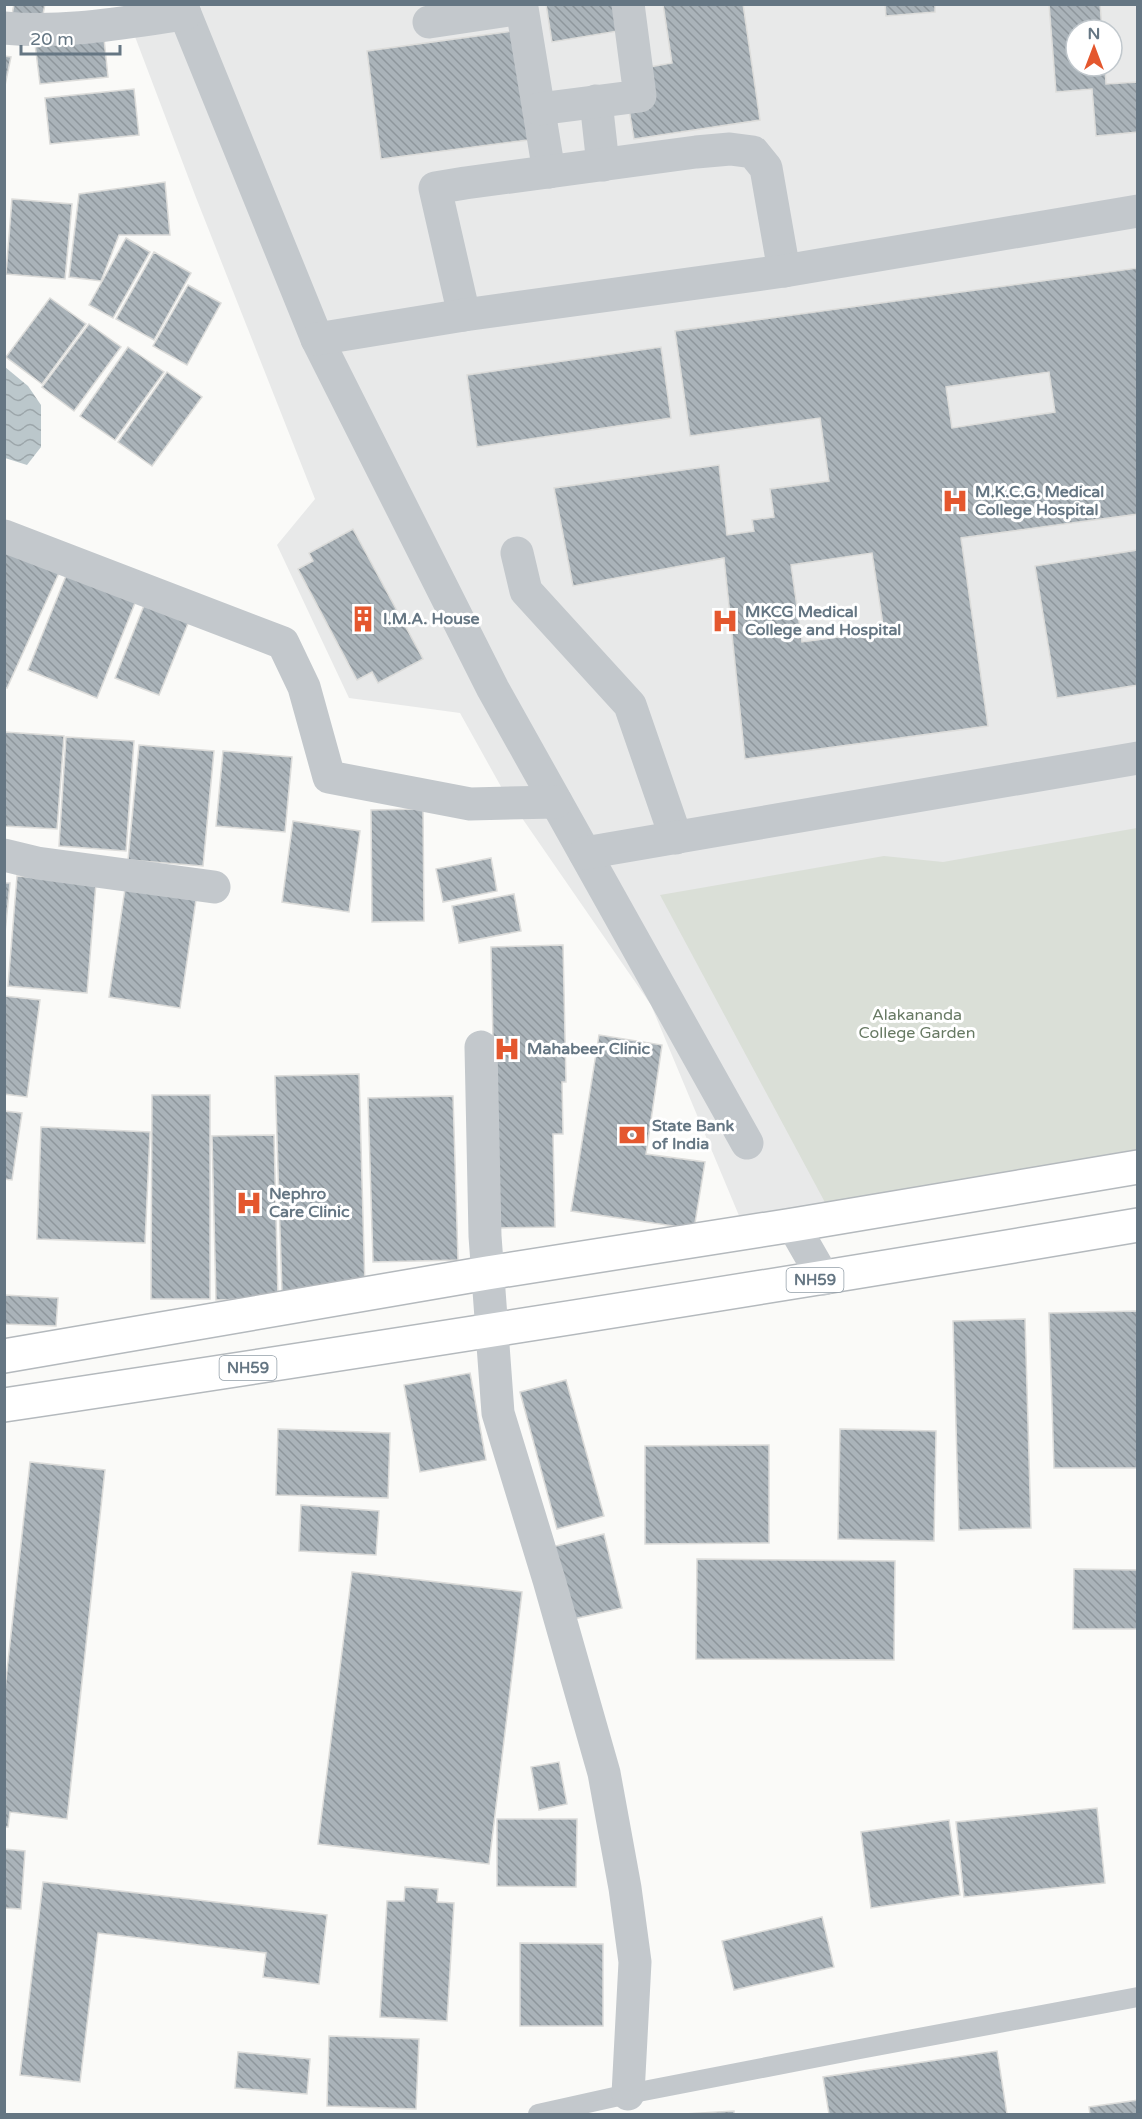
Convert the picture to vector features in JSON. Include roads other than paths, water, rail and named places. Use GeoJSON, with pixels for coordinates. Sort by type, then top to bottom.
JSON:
{"type":"FeatureCollection","features":[{"type":"Feature","properties":{"kind":"highway"},"geometry":{"type":"LineString","coordinates":[[4,1356],[487,1273],[794,1225],[1137,1167]]}},
{"type":"Feature","properties":{"kind":"highway","name":"NH59"},"geometry":{"type":"LineString","coordinates":[[4,1405],[824,1279],[1137,1225]]}},
{"type":"Feature","properties":{"kind":"street"},"geometry":{"type":"LineString","coordinates":[[539,109],[640,96],[628,4]]}},
{"type":"Feature","properties":{"kind":"street"},"geometry":{"type":"LineString","coordinates":[[429,22],[522,8],[549,172]]}},
{"type":"Feature","properties":{"kind":"street"},"geometry":{"type":"LineString","coordinates":[[4,28],[33,31],[91,27],[183,9],[317,339],[494,689],[747,1143]]}},
{"type":"Feature","properties":{"kind":"street"},"geometry":{"type":"LineString","coordinates":[[596,101],[603,165]]}},
{"type":"Feature","properties":{"kind":"street"},"geometry":{"type":"LineString","coordinates":[[464,315],[435,188],[730,149],[753,152],[766,168],[784,271]]}},
{"type":"Feature","properties":{"kind":"street"},"geometry":{"type":"LineString","coordinates":[[317,339],[464,315],[784,271],[1137,211]]}},
{"type":"Feature","properties":{"kind":"street"},"geometry":{"type":"LineString","coordinates":[[4,536],[283,643],[304,687],[329,777],[470,804],[556,802]]}},
{"type":"Feature","properties":{"kind":"street"},"geometry":{"type":"LineString","coordinates":[[517,553],[526,591],[630,705],[676,838]]}},
{"type":"Feature","properties":{"kind":"street"},"geometry":{"type":"LineString","coordinates":[[585,853],[1137,758]]}},
{"type":"Feature","properties":{"kind":"street"},"geometry":{"type":"LineString","coordinates":[[4,855],[37,863],[214,886]]}},
{"type":"Feature","properties":{"kind":"street"},"geometry":{"type":"LineString","coordinates":[[481,1047],[487,1273],[498,1413],[604,1773],[625,1888],[635,1962],[628,2104]]}},
{"type":"Feature","properties":{"kind":"street"},"geometry":{"type":"LineString","coordinates":[[794,1225],[824,1279]]}},
{"type":"Feature","properties":{"kind":"lane"},"geometry":{"type":"LineString","coordinates":[[538,2115],[628,2104],[1137,1997]]}},
{"type":"Feature","properties":{"kind":"water"},"geometry":{"type":"Polygon","coordinates":[[[5,367],[28,386],[41,405],[41,447],[27,465],[5,458],[5,367]]]}},
{"type":"Feature","properties":{"kind":"place","name":"M.K.C.G. Medical College Hospital"},"geometry":{"type":"Point","coordinates":[955,501]}},
{"type":"Feature","properties":{"kind":"place","name":"I.M.A. House"},"geometry":{"type":"Point","coordinates":[363,619]}},
{"type":"Feature","properties":{"kind":"place","name":"MKCG Medical College and Hospital"},"geometry":{"type":"Point","coordinates":[725,621]}},
{"type":"Feature","properties":{"kind":"place","name":"Mahabeer Clinic"},"geometry":{"type":"Point","coordinates":[507,1049]}},
{"type":"Feature","properties":{"kind":"place","name":"State Bank of India"},"geometry":{"type":"Point","coordinates":[632,1135]}},
{"type":"Feature","properties":{"kind":"place","name":"Nephro Care Clinic"},"geometry":{"type":"Point","coordinates":[249,1203]}},
{"type":"Feature","properties":{"kind":"park label","name":"Alakananda College Garden"},"geometry":{"type":"Point","coordinates":[917,1024]}}]}
